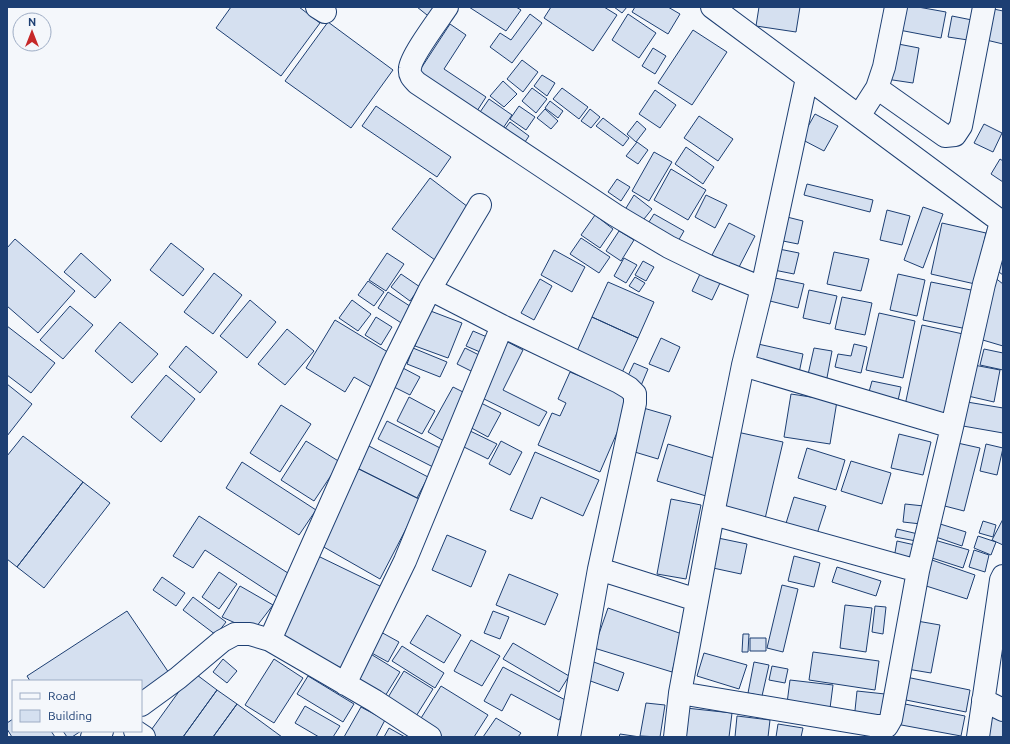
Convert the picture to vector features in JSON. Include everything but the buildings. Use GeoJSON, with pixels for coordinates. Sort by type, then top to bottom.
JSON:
{"type":"FeatureCollection","features":[{"type":"Feature","properties":{"kind":"street"},"geometry":{"type":"LineString","coordinates":[[447,7],[413,57],[410,67],[410,76],[417,84],[615,215],[668,246],[710,267],[762,288]]}},
{"type":"Feature","properties":{"kind":"street"},"geometry":{"type":"LineString","coordinates":[[680,693],[877,726],[887,726],[891,719],[918,572],[980,299],[1002,222],[712,7]]}},
{"type":"Feature","properties":{"kind":"street"},"geometry":{"type":"LineString","coordinates":[[859,116],[877,88],[884,67],[896,7]]}},
{"type":"Feature","properties":{"kind":"street"},"geometry":{"type":"LineString","coordinates":[[877,88],[945,136],[955,135],[961,126],[984,7]]}},
{"type":"Feature","properties":{"kind":"street"},"geometry":{"type":"LineString","coordinates":[[675,737],[680,693],[713,514],[743,365],[762,288],[807,78]]}},
{"type":"Feature","properties":{"kind":"street"},"geometry":{"type":"LineString","coordinates":[[270,640],[394,362],[430,289],[480,205]]}},
{"type":"Feature","properties":{"kind":"street"},"geometry":{"type":"LineString","coordinates":[[430,289],[502,326],[619,382],[636,394],[599,569],[569,737]]}},
{"type":"Feature","properties":{"kind":"street"},"geometry":{"type":"LineString","coordinates":[[345,684],[405,561],[502,326]]}},
{"type":"Feature","properties":{"kind":"street"},"geometry":{"type":"LineString","coordinates":[[743,365],[952,427]]}},
{"type":"Feature","properties":{"kind":"street"},"geometry":{"type":"LineString","coordinates":[[713,514],[918,572]]}},
{"type":"Feature","properties":{"kind":"street"},"geometry":{"type":"LineString","coordinates":[[599,569],[697,600]]}},
{"type":"Feature","properties":{"kind":"street"},"geometry":{"type":"LineString","coordinates":[[978,737],[1001,580],[1003,576]]}},
{"type":"Feature","properties":{"kind":"street"},"geometry":{"type":"LineString","coordinates":[[142,704],[178,678],[222,641],[235,634],[250,634],[270,640],[345,684],[430,737]]}},
{"type":"Feature","properties":{"kind":"street"},"geometry":{"type":"LineString","coordinates":[[983,700],[1003,710]]}}]}
